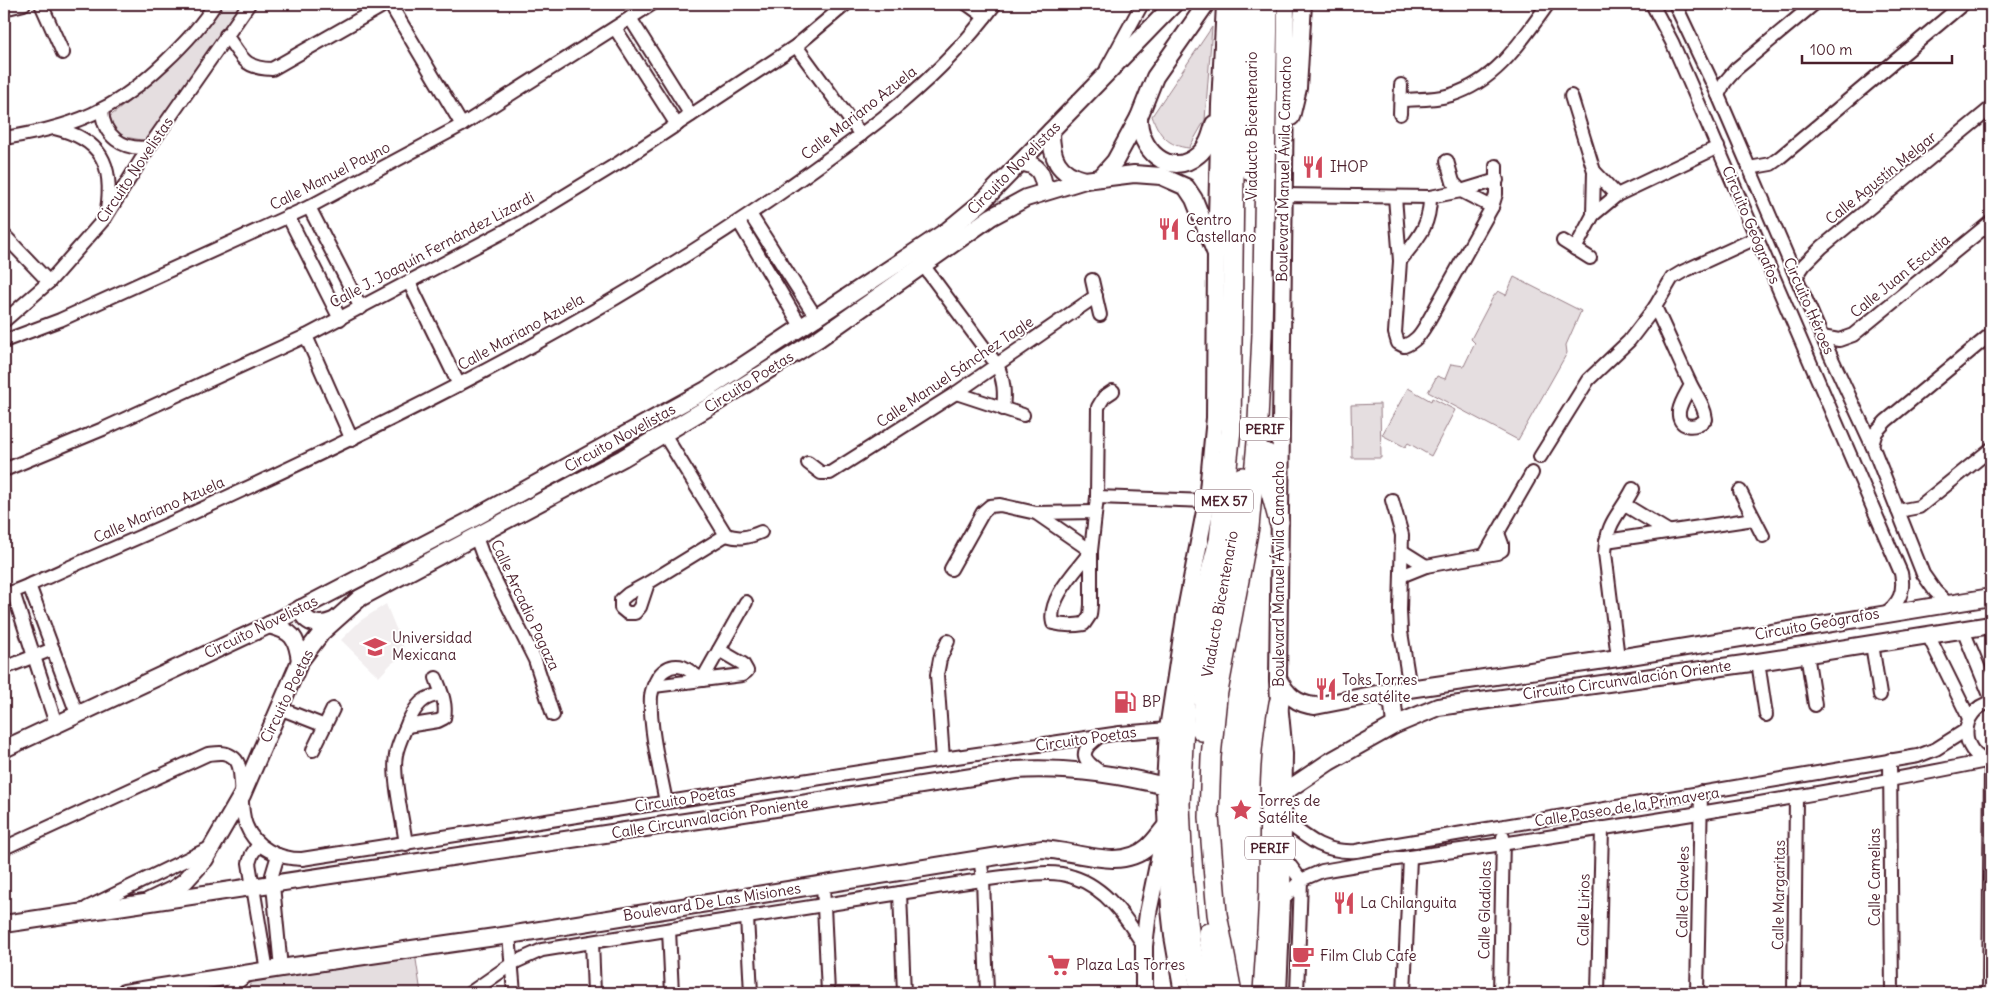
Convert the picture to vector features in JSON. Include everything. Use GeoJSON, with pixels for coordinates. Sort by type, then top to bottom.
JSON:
{"type":"FeatureCollection","features":[{"type":"Feature","properties":{"kind":"highway","name":"Viaducto Bicentenario"},"geometry":{"type":"LineString","coordinates":[[1218,993],[1207,929],[1197,821],[1203,704],[1247,439],[1251,319],[1253,4]]}},
{"type":"Feature","properties":{"kind":"highway","name":"Boulevard Manuel Ávila Camacho"},"geometry":{"type":"LineString","coordinates":[[1232,993],[1217,914],[1209,817],[1211,757],[1217,698],[1248,526],[1257,442],[1262,334],[1268,4]]}},
{"type":"Feature","properties":{"kind":"highway","name":"MEX 57"},"geometry":{"type":"LineString","coordinates":[[1201,993],[1190,941],[1183,872],[1180,804],[1185,706],[1196,631],[1219,540],[1232,430],[1229,7]]}},
{"type":"Feature","properties":{"kind":"highway","name":"PERIF"},"geometry":{"type":"LineString","coordinates":[[1262,334],[1267,478],[1279,522]]}},
{"type":"Feature","properties":{"kind":"highway","name":"PERIF"},"geometry":{"type":"LineString","coordinates":[[1263,993],[1269,908],[1271,768],[1273,735],[1279,703]]}},
{"type":"Feature","properties":{"kind":"main road"},"geometry":{"type":"LineString","coordinates":[[1103,76],[1174,4]]}},
{"type":"Feature","properties":{"kind":"main road"},"geometry":{"type":"LineString","coordinates":[[1051,132],[1052,152],[1058,164],[1067,174],[1092,179],[1115,161],[1139,117],[1155,77],[1206,4]]}},
{"type":"Feature","properties":{"kind":"main road","name":"Boulevard Manuel Ávila Camacho"},"geometry":{"type":"LineString","coordinates":[[1278,993],[1282,900],[1284,748],[1278,679],[1286,4]]}},
{"type":"Feature","properties":{"kind":"main road"},"geometry":{"type":"LineString","coordinates":[[1284,146],[1298,88],[1304,4]]}},
{"type":"Feature","properties":{"kind":"main road"},"geometry":{"type":"LineString","coordinates":[[1183,993],[1172,936],[1165,786],[1168,729],[1186,610],[1207,501],[1215,418],[1216,254],[1220,105],[1229,7]]}},
{"type":"Feature","properties":{"kind":"main road","name":"Circuito Novelistas"},"geometry":{"type":"LineString","coordinates":[[4,748],[269,625],[467,522],[698,395],[817,319],[948,230],[982,202],[1103,76]]}},
{"type":"Feature","properties":{"kind":"main road"},"geometry":{"type":"LineString","coordinates":[[1139,117],[1142,139],[1153,154],[1164,161],[1181,163],[1199,155],[1206,147],[1220,105]]}},
{"type":"Feature","properties":{"kind":"main road"},"geometry":{"type":"LineString","coordinates":[[1020,163],[1033,165],[1040,171],[1045,191]]}},
{"type":"Feature","properties":{"kind":"main road","name":"Circuito Poetas"},"geometry":{"type":"LineString","coordinates":[[149,901],[186,881],[205,860],[242,796],[300,661],[311,645],[333,621],[360,598],[623,458],[714,404],[818,339],[991,217],[1026,198],[1092,179],[1147,174],[1161,176],[1186,187],[1194,199],[1216,254]]}},
{"type":"Feature","properties":{"kind":"main road"},"geometry":{"type":"LineString","coordinates":[[1884,614],[1991,597]]}},
{"type":"Feature","properties":{"kind":"main road"},"geometry":{"type":"LineString","coordinates":[[301,608],[304,617],[312,623],[323,624],[333,621]]}},
{"type":"Feature","properties":{"kind":"main road","name":"Circuito Geógrafos"},"geometry":{"type":"LineString","coordinates":[[1278,679],[1284,690],[1293,699],[1305,705],[1323,704],[1382,693],[1618,658],[1884,614]]}},
{"type":"Feature","properties":{"kind":"main road"},"geometry":{"type":"LineString","coordinates":[[269,625],[287,631],[294,638],[298,646],[300,661]]}},
{"type":"Feature","properties":{"kind":"main road","name":"Circuito Circunvalación Oriente"},"geometry":{"type":"LineString","coordinates":[[1283,793],[1329,762],[1395,725],[1438,707],[1758,662],[1991,625]]}},
{"type":"Feature","properties":{"kind":"main road"},"geometry":{"type":"LineString","coordinates":[[1433,686],[1432,698],[1438,707]]}},
{"type":"Feature","properties":{"kind":"main road"},"geometry":{"type":"LineString","coordinates":[[1382,693],[1394,705],[1395,725]]}},
{"type":"Feature","properties":{"kind":"main road","name":"Calle Circunvalación Poniente"},"geometry":{"type":"LineString","coordinates":[[4,924],[273,882],[712,818],[1016,770],[1058,769],[1102,773],[1165,786]]}},
{"type":"Feature","properties":{"kind":"main road"},"geometry":{"type":"LineString","coordinates":[[1144,993],[1144,946],[1148,913],[1166,826]]}},
{"type":"Feature","properties":{"kind":"main road","name":"Boulevard De Las Misiones"},"geometry":{"type":"LineString","coordinates":[[124,993],[509,935],[1042,849],[1053,849],[1112,859],[1128,857],[1139,853],[1148,846],[1166,826]]}},
{"type":"Feature","properties":{"kind":"street"},"geometry":{"type":"LineString","coordinates":[[4,9],[24,4]]}},
{"type":"Feature","properties":{"kind":"street"},"geometry":{"type":"LineString","coordinates":[[41,4],[63,53]]}},
{"type":"Feature","properties":{"kind":"street"},"geometry":{"type":"LineString","coordinates":[[4,138],[53,128],[102,110],[144,80],[198,28],[216,4]]}},
{"type":"Feature","properties":{"kind":"street","name":"Circuito Novelistas"},"geometry":{"type":"LineString","coordinates":[[4,321],[49,282],[105,218],[149,148],[249,4]]}},
{"type":"Feature","properties":{"kind":"street"},"geometry":{"type":"LineString","coordinates":[[226,35],[245,61],[257,68],[272,69],[386,4]]}},
{"type":"Feature","properties":{"kind":"street"},"geometry":{"type":"LineString","coordinates":[[390,4],[462,125]]}},
{"type":"Feature","properties":{"kind":"street","name":"Calle Manuel Payno"},"geometry":{"type":"LineString","coordinates":[[4,341],[60,320],[309,207],[462,125],[652,4]]}},
{"type":"Feature","properties":{"kind":"street","name":"Calle J. Joaquín Fernández Lizardi"},"geometry":{"type":"LineString","coordinates":[[4,470],[102,429],[306,336],[520,223],[677,125],[796,46],[846,4]]}},
{"type":"Feature","properties":{"kind":"street"},"geometry":{"type":"LineString","coordinates":[[967,4],[985,17]]}},
{"type":"Feature","properties":{"kind":"street","name":"Calle Mariano Azuela"},"geometry":{"type":"LineString","coordinates":[[8,593],[145,535],[352,440],[555,333],[667,267],[739,222],[862,136],[926,82],[958,51],[995,4]]}},
{"type":"Feature","properties":{"kind":"street","name":"Circuito Novelistas"},"geometry":{"type":"LineString","coordinates":[[1103,76],[1142,4]]}},
{"type":"Feature","properties":{"kind":"street"},"geometry":{"type":"LineString","coordinates":[[1401,100],[1451,95],[1470,87],[1489,75],[1506,60],[1548,4]]}},
{"type":"Feature","properties":{"kind":"street","name":"Circuito Geógrafos"},"geometry":{"type":"LineString","coordinates":[[1652,4],[1672,42],[1901,573],[1903,582],[1900,597],[1894,606],[1884,614]]}},
{"type":"Feature","properties":{"kind":"street","name":"Circuito Héroes"},"geometry":{"type":"LineString","coordinates":[[1676,4],[1718,95],[1822,337],[1872,445],[1923,574],[1935,591],[1948,604]]}},
{"type":"Feature","properties":{"kind":"street"},"geometry":{"type":"LineString","coordinates":[[1718,95],[1725,82],[1736,69],[1814,4]]}},
{"type":"Feature","properties":{"kind":"street"},"geometry":{"type":"LineString","coordinates":[[1749,168],[1771,164],[1778,159],[1963,4]]}},
{"type":"Feature","properties":{"kind":"street"},"geometry":{"type":"LineString","coordinates":[[630,18],[691,115]]}},
{"type":"Feature","properties":{"kind":"street"},"geometry":{"type":"LineString","coordinates":[[615,28],[677,125]]}},
{"type":"Feature","properties":{"kind":"street"},"geometry":{"type":"LineString","coordinates":[[796,46],[862,136]]}},
{"type":"Feature","properties":{"kind":"street"},"geometry":{"type":"LineString","coordinates":[[1400,114],[1401,85]]}},
{"type":"Feature","properties":{"kind":"street"},"geometry":{"type":"LineString","coordinates":[[1571,96],[1594,171],[1593,215]]}},
{"type":"Feature","properties":{"kind":"street","name":"Calle Agustín Melgar"},"geometry":{"type":"LineString","coordinates":[[1796,277],[1804,264],[1822,247],[1991,108]]}},
{"type":"Feature","properties":{"kind":"street"},"geometry":{"type":"LineString","coordinates":[[102,110],[102,117],[108,132],[119,143],[133,148],[149,148]]}},
{"type":"Feature","properties":{"kind":"street"},"geometry":{"type":"LineString","coordinates":[[53,128],[73,132],[85,139],[98,152],[106,168],[108,179],[109,193],[105,218]]}},
{"type":"Feature","properties":{"kind":"street"},"geometry":{"type":"LineString","coordinates":[[1574,249],[1593,215],[1617,195],[1718,148]]}},
{"type":"Feature","properties":{"kind":"street"},"geometry":{"type":"LineString","coordinates":[[1447,161],[1453,182],[1461,191],[1492,207]]}},
{"type":"Feature","properties":{"kind":"street"},"geometry":{"type":"LineString","coordinates":[[1395,197],[1400,261],[1395,333],[1398,342],[1404,346],[1411,344],[1426,325],[1492,207],[1496,194],[1496,166]]}},
{"type":"Feature","properties":{"kind":"street"},"geometry":{"type":"LineString","coordinates":[[1594,171],[1617,195]]}},
{"type":"Feature","properties":{"kind":"street"},"geometry":{"type":"LineString","coordinates":[[1283,195],[1430,197],[1461,191],[1497,180]]}},
{"type":"Feature","properties":{"kind":"street"},"geometry":{"type":"LineString","coordinates":[[1400,261],[1427,224],[1430,212],[1430,197]]}},
{"type":"Feature","properties":{"kind":"street"},"geometry":{"type":"LineString","coordinates":[[309,207],[361,308]]}},
{"type":"Feature","properties":{"kind":"street"},"geometry":{"type":"LineString","coordinates":[[750,214],[817,319]]}},
{"type":"Feature","properties":{"kind":"street"},"geometry":{"type":"LineString","coordinates":[[288,216],[340,319]]}},
{"type":"Feature","properties":{"kind":"street"},"geometry":{"type":"LineString","coordinates":[[739,222],[802,328]]}},
{"type":"Feature","properties":{"kind":"street","name":"Calle Juan Escutia"},"geometry":{"type":"LineString","coordinates":[[1822,337],[1839,340],[1853,335],[1991,222]]}},
{"type":"Feature","properties":{"kind":"street"},"geometry":{"type":"LineString","coordinates":[[4,235],[49,282]]}},
{"type":"Feature","properties":{"kind":"street"},"geometry":{"type":"LineString","coordinates":[[1540,458],[1588,380],[1629,341],[1655,308],[1672,278],[1756,238]]}},
{"type":"Feature","properties":{"kind":"street"},"geometry":{"type":"LineString","coordinates":[[1563,241],[1590,258]]}},
{"type":"Feature","properties":{"kind":"street"},"geometry":{"type":"LineString","coordinates":[[924,265],[997,365],[1003,379],[1005,394],[1003,409]]}},
{"type":"Feature","properties":{"kind":"street"},"geometry":{"type":"LineString","coordinates":[[1092,280],[1100,316]]}},
{"type":"Feature","properties":{"kind":"street"},"geometry":{"type":"LineString","coordinates":[[409,282],[459,385]]}},
{"type":"Feature","properties":{"kind":"street","name":"Calle Manuel Sánchez Tagle"},"geometry":{"type":"LineString","coordinates":[[808,463],[821,473],[830,473],[956,393],[1096,296]]}},
{"type":"Feature","properties":{"kind":"street"},"geometry":{"type":"LineString","coordinates":[[1655,308],[1691,385],[1702,401],[1706,418],[1700,425],[1690,426],[1682,421],[1679,412],[1682,400],[1691,385]]}},
{"type":"Feature","properties":{"kind":"street"},"geometry":{"type":"LineString","coordinates":[[1872,445],[1876,432],[1886,421],[1991,334]]}},
{"type":"Feature","properties":{"kind":"street"},"geometry":{"type":"LineString","coordinates":[[306,336],[352,440]]}},
{"type":"Feature","properties":{"kind":"street"},"geometry":{"type":"LineString","coordinates":[[1091,551],[1054,600],[1051,614],[1053,623],[1064,626],[1084,624],[1090,615],[1092,604],[1091,551],[1097,497],[1098,407],[1104,397],[1113,392]]}},
{"type":"Feature","properties":{"kind":"street"},"geometry":{"type":"LineString","coordinates":[[956,393],[1023,415]]}},
{"type":"Feature","properties":{"kind":"street"},"geometry":{"type":"LineString","coordinates":[[664,434],[731,536]]}},
{"type":"Feature","properties":{"kind":"street"},"geometry":{"type":"LineString","coordinates":[[1898,511],[1919,507],[1991,448]]}},
{"type":"Feature","properties":{"kind":"street"},"geometry":{"type":"LineString","coordinates":[[1485,555],[1532,473]]}},
{"type":"Feature","properties":{"kind":"street"},"geometry":{"type":"LineString","coordinates":[[1618,658],[1606,542],[1608,530],[1614,517],[1625,505],[1633,489]]}},
{"type":"Feature","properties":{"kind":"street"},"geometry":{"type":"LineString","coordinates":[[1740,491],[1763,536]]}},
{"type":"Feature","properties":{"kind":"street"},"geometry":{"type":"LineString","coordinates":[[1097,497],[1207,501]]}},
{"type":"Feature","properties":{"kind":"street"},"geometry":{"type":"LineString","coordinates":[[1392,500],[1402,536],[1401,632],[1410,689]]}},
{"type":"Feature","properties":{"kind":"street"},"geometry":{"type":"LineString","coordinates":[[951,569],[983,512],[990,506],[1000,505],[1036,513],[1095,512]]}},
{"type":"Feature","properties":{"kind":"street"},"geometry":{"type":"LineString","coordinates":[[1625,505],[1668,531]]}},
{"type":"Feature","properties":{"kind":"street"},"geometry":{"type":"LineString","coordinates":[[1036,513],[1091,551]]}},
{"type":"Feature","properties":{"kind":"street"},"geometry":{"type":"LineString","coordinates":[[1606,542],[1754,519]]}},
{"type":"Feature","properties":{"kind":"street"},"geometry":{"type":"LineString","coordinates":[[648,583],[640,607],[635,613],[627,614],[621,608],[621,600],[628,594],[731,536],[746,538],[760,532]]}},
{"type":"Feature","properties":{"kind":"street"},"geometry":{"type":"LineString","coordinates":[[1401,576],[1426,566],[1492,554],[1502,550],[1498,533]]}},
{"type":"Feature","properties":{"kind":"street","name":"Calle Arcadio Pagaza"},"geometry":{"type":"LineString","coordinates":[[476,537],[483,556],[535,660],[554,716]]}},
{"type":"Feature","properties":{"kind":"street"},"geometry":{"type":"LineString","coordinates":[[1402,551],[1426,566]]}},
{"type":"Feature","properties":{"kind":"street"},"geometry":{"type":"LineString","coordinates":[[1903,582],[1915,582],[1923,574]]}},
{"type":"Feature","properties":{"kind":"street"},"geometry":{"type":"LineString","coordinates":[[29,585],[77,714]]}},
{"type":"Feature","properties":{"kind":"street"},"geometry":{"type":"LineString","coordinates":[[8,593],[34,656],[56,724]]}},
{"type":"Feature","properties":{"kind":"street"},"geometry":{"type":"LineString","coordinates":[[702,680],[746,602]]}},
{"type":"Feature","properties":{"kind":"street"},"geometry":{"type":"LineString","coordinates":[[1963,630],[1991,700]]}},
{"type":"Feature","properties":{"kind":"street"},"geometry":{"type":"LineString","coordinates":[[1928,636],[1967,724],[1967,740],[1971,749],[1977,756],[1989,762],[1989,993]]}},
{"type":"Feature","properties":{"kind":"street"},"geometry":{"type":"LineString","coordinates":[[943,759],[937,675],[940,659],[948,641]]}},
{"type":"Feature","properties":{"kind":"street"},"geometry":{"type":"LineString","coordinates":[[1872,644],[1880,695]]}},
{"type":"Feature","properties":{"kind":"street"},"geometry":{"type":"LineString","coordinates":[[4,668],[53,649]]}},
{"type":"Feature","properties":{"kind":"street"},"geometry":{"type":"LineString","coordinates":[[666,802],[653,723],[651,694],[654,686],[742,675],[746,671],[743,664],[719,650]]}},
{"type":"Feature","properties":{"kind":"street"},"geometry":{"type":"LineString","coordinates":[[1807,654],[1815,706]]}},
{"type":"Feature","properties":{"kind":"street"},"geometry":{"type":"LineString","coordinates":[[1758,662],[1766,715]]}},
{"type":"Feature","properties":{"kind":"street"},"geometry":{"type":"LineString","coordinates":[[407,726],[438,721],[444,718],[445,711],[442,695],[436,678]]}},
{"type":"Feature","properties":{"kind":"street"},"geometry":{"type":"LineString","coordinates":[[406,844],[395,756],[399,741],[414,710],[428,697],[442,695]]}},
{"type":"Feature","properties":{"kind":"street","name":"Calle Paseo de la Primavera"},"geometry":{"type":"LineString","coordinates":[[1283,819],[1317,844],[1344,852],[1504,827],[1918,756],[1936,749],[1967,724],[1979,707],[1991,700]]}},
{"type":"Feature","properties":{"kind":"street"},"geometry":{"type":"LineString","coordinates":[[279,708],[325,726]]}},
{"type":"Feature","properties":{"kind":"street"},"geometry":{"type":"LineString","coordinates":[[313,750],[333,709]]}},
{"type":"Feature","properties":{"kind":"street","name":"Circuito Poetas"},"geometry":{"type":"LineString","coordinates":[[242,796],[245,824],[252,837],[259,844],[278,855],[289,859],[302,859],[943,759],[1100,736],[1168,729]]}},
{"type":"Feature","properties":{"kind":"street"},"geometry":{"type":"LineString","coordinates":[[1100,736],[1087,746],[1084,756],[1088,763],[1102,773]]}},
{"type":"Feature","properties":{"kind":"street"},"geometry":{"type":"LineString","coordinates":[[4,848],[208,754],[224,752],[235,758],[240,768],[242,796]]}},
{"type":"Feature","properties":{"kind":"street","name":"Calle Camelias"},"geometry":{"type":"LineString","coordinates":[[1890,760],[1892,993]]}},
{"type":"Feature","properties":{"kind":"street","name":"Calle Paseo de la Primavera"},"geometry":{"type":"LineString","coordinates":[[1282,900],[1301,880],[1322,871],[1503,844],[1890,781],[1989,762]]}},
{"type":"Feature","properties":{"kind":"street","name":"Calle Claveles"},"geometry":{"type":"LineString","coordinates":[[1697,993],[1701,792]]}},
{"type":"Feature","properties":{"kind":"street"},"geometry":{"type":"LineString","coordinates":[[708,796],[712,818]]}},
{"type":"Feature","properties":{"kind":"street","name":"Calle Margaritas"},"geometry":{"type":"LineString","coordinates":[[1794,993],[1796,796]]}},
{"type":"Feature","properties":{"kind":"street","name":"Calle Gladiolas"},"geometry":{"type":"LineString","coordinates":[[1500,993],[1504,827]]}},
{"type":"Feature","properties":{"kind":"street","name":"Calle Lirios"},"geometry":{"type":"LineString","coordinates":[[1598,993],[1602,828]]}},
{"type":"Feature","properties":{"kind":"street"},"geometry":{"type":"LineString","coordinates":[[259,844],[252,854],[249,863],[274,969]]}},
{"type":"Feature","properties":{"kind":"street"},"geometry":{"type":"LineString","coordinates":[[80,912],[213,846]]}},
{"type":"Feature","properties":{"kind":"street"},"geometry":{"type":"LineString","coordinates":[[1073,877],[1076,854]]}},
{"type":"Feature","properties":{"kind":"street"},"geometry":{"type":"LineString","coordinates":[[274,969],[273,867],[278,855]]}},
{"type":"Feature","properties":{"kind":"street"},"geometry":{"type":"LineString","coordinates":[[1282,855],[1301,880],[1298,993]]}},
{"type":"Feature","properties":{"kind":"street"},"geometry":{"type":"LineString","coordinates":[[980,858],[983,879],[987,993]]}},
{"type":"Feature","properties":{"kind":"street"},"geometry":{"type":"LineString","coordinates":[[1404,993],[1410,858]]}},
{"type":"Feature","properties":{"kind":"street","name":"Boulevard De Las Misiones"},"geometry":{"type":"LineString","coordinates":[[470,993],[513,963],[542,950],[983,879],[1040,873],[1073,877],[1107,897],[1127,920],[1144,946]]}},
{"type":"Feature","properties":{"kind":"street"},"geometry":{"type":"LineString","coordinates":[[823,884],[828,993]]}},
{"type":"Feature","properties":{"kind":"street"},"geometry":{"type":"LineString","coordinates":[[900,893],[904,993]]}},
{"type":"Feature","properties":{"kind":"street"},"geometry":{"type":"LineString","coordinates":[[748,917],[751,993]]}},
{"type":"Feature","properties":{"kind":"street"},"geometry":{"type":"LineString","coordinates":[[669,930],[672,993]]}},
{"type":"Feature","properties":{"kind":"street"},"geometry":{"type":"LineString","coordinates":[[509,935],[513,963],[514,993]]}},
{"type":"Feature","properties":{"kind":"street"},"geometry":{"type":"LineString","coordinates":[[592,942],[594,993]]}},
{"type":"Feature","properties":{"kind":"street"},"geometry":{"type":"LineString","coordinates":[[230,993],[238,982],[248,974]]}},
{"type":"Feature","properties":{"kind":"shaded area"},"geometry":{"type":"Polygon","coordinates":[[[219,4],[245,4],[174,100],[148,141],[119,136],[109,117],[149,86],[195,39],[219,4]]]}},
{"type":"Feature","properties":{"kind":"shaded area"},"geometry":{"type":"Polygon","coordinates":[[[1212,27],[1205,120],[1189,148],[1182,147],[1170,142],[1161,134],[1152,116],[1212,27]]]}},
{"type":"Feature","properties":{"kind":"shaded area"},"geometry":{"type":"Polygon","coordinates":[[[1514,277],[1581,311],[1566,345],[1567,353],[1518,440],[1428,392],[1437,376],[1445,379],[1451,364],[1464,366],[1475,343],[1471,339],[1493,297],[1498,291],[1506,295],[1514,277]]]}},
{"type":"Feature","properties":{"kind":"shaded area"},"geometry":{"type":"Polygon","coordinates":[[[1408,388],[1431,401],[1432,398],[1455,410],[1431,456],[1408,443],[1405,447],[1382,435],[1408,388]]]}},
{"type":"Feature","properties":{"kind":"shaded area"},"geometry":{"type":"Polygon","coordinates":[[[1380,404],[1381,458],[1352,458],[1351,405],[1380,404]]]}},
{"type":"Feature","properties":{"kind":"shaded area","name":"Universidad Mexicana"},"geometry":{"type":"Polygon","coordinates":[[[386,604],[406,653],[391,664],[379,677],[341,640],[360,621],[386,604]]]}},
{"type":"Feature","properties":{"kind":"shaded area"},"geometry":{"type":"Polygon","coordinates":[[[415,953],[421,993],[244,993],[254,979],[415,953]]]}},
{"type":"Feature","properties":{"kind":"place","name":"IHOP"},"geometry":{"type":"Point","coordinates":[1313,167]}},
{"type":"Feature","properties":{"kind":"place","name":"Centro Castellano"},"geometry":{"type":"Point","coordinates":[1169,229]}},
{"type":"Feature","properties":{"kind":"place","name":"Universidad Mexicana"},"geometry":{"type":"Point","coordinates":[375,647]}},
{"type":"Feature","properties":{"kind":"place","name":"Toks Torres de satélite"},"geometry":{"type":"Point","coordinates":[1326,689]}},
{"type":"Feature","properties":{"kind":"place","name":"BP"},"geometry":{"type":"Point","coordinates":[1125,702]}},
{"type":"Feature","properties":{"kind":"place","name":"Torres de Satélite"},"geometry":{"type":"Point","coordinates":[1241,810]}},
{"type":"Feature","properties":{"kind":"place","name":"La Chilanguita"},"geometry":{"type":"Point","coordinates":[1344,903]}},
{"type":"Feature","properties":{"kind":"place","name":"Film Club Cafe"},"geometry":{"type":"Point","coordinates":[1303,956]}},
{"type":"Feature","properties":{"kind":"place","name":"Plaza Las Torres"},"geometry":{"type":"Point","coordinates":[1059,965]}}]}
